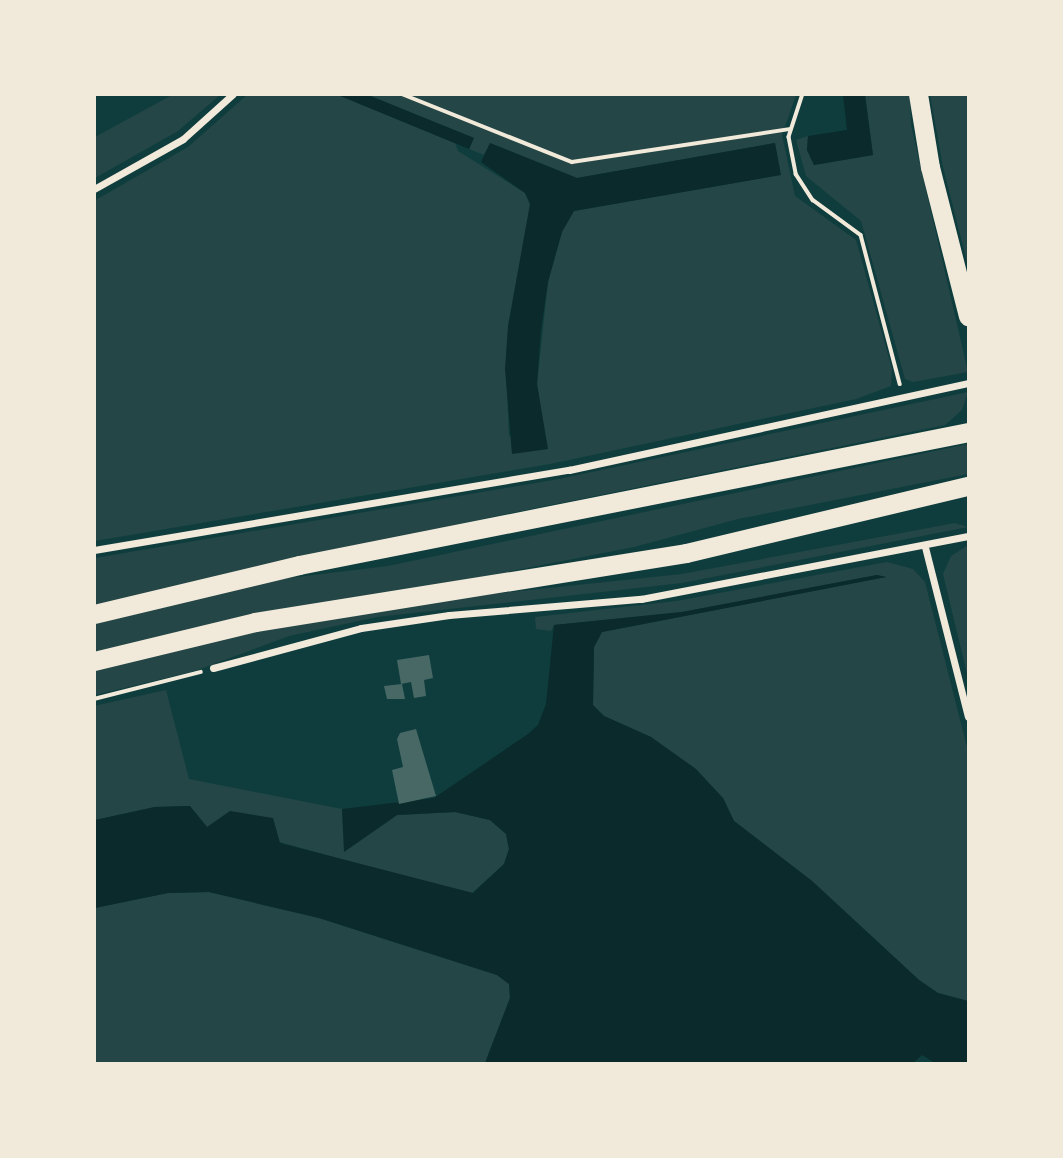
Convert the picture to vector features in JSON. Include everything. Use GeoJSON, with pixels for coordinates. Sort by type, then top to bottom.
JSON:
{"type":"FeatureCollection","features":[{"type":"Feature","properties":{"kind":"highway"},"geometry":{"type":"LineString","coordinates":[[918,94],[930,167],[968,316]]}},
{"type":"Feature","properties":{"kind":"highway"},"geometry":{"type":"LineString","coordinates":[[94,614],[299,565],[968,432]]}},
{"type":"Feature","properties":{"kind":"highway"},"geometry":{"type":"LineString","coordinates":[[94,661],[255,622],[685,553],[968,486]]}},
{"type":"Feature","properties":{"kind":"street"},"geometry":{"type":"LineString","coordinates":[[94,190],[183,139],[233,94]]}},
{"type":"Feature","properties":{"kind":"street"},"geometry":{"type":"LineString","coordinates":[[94,550],[569,470],[968,383]]}},
{"type":"Feature","properties":{"kind":"street"},"geometry":{"type":"LineString","coordinates":[[214,668],[361,628],[449,615],[641,599],[925,547],[968,536]]}},
{"type":"Feature","properties":{"kind":"street"},"geometry":{"type":"LineString","coordinates":[[925,547],[968,717]]}},
{"type":"Feature","properties":{"kind":"path"},"geometry":{"type":"LineString","coordinates":[[402,94],[572,162],[791,129]]}},
{"type":"Feature","properties":{"kind":"path"},"geometry":{"type":"LineString","coordinates":[[803,94],[791,129],[796,174],[803,189],[861,235],[903,397]]}},
{"type":"Feature","properties":{"kind":"path"},"geometry":{"type":"LineString","coordinates":[[94,699],[214,668]]}},
{"type":"Feature","properties":{"kind":"shaded area"},"geometry":{"type":"Polygon","coordinates":[[[172,95],[220,95],[178,131],[95,178],[95,137],[172,95]]]}},
{"type":"Feature","properties":{"kind":"shaded area"},"geometry":{"type":"Polygon","coordinates":[[[247,95],[338,95],[455,143],[458,151],[525,193],[530,204],[506,369],[509,436],[547,449],[537,384],[548,282],[562,231],[573,211],[780,175],[775,143],[577,178],[490,143],[484,155],[469,149],[474,138],[368,95],[796,95],[782,135],[795,196],[856,240],[892,369],[891,386],[856,399],[550,464],[95,541],[94,201],[188,147],[247,95]]]}},
{"type":"Feature","properties":{"kind":"shaded area"},"geometry":{"type":"Polygon","coordinates":[[[338,95],[368,95],[474,138],[469,149],[338,95]]]}},
{"type":"Feature","properties":{"kind":"shaded area"},"geometry":{"type":"Polygon","coordinates":[[[843,95],[865,95],[873,155],[814,165],[807,150],[808,136],[847,130],[843,95]]]}},
{"type":"Feature","properties":{"kind":"shaded area"},"geometry":{"type":"Polygon","coordinates":[[[865,95],[910,95],[911,125],[968,372],[913,382],[905,379],[861,221],[806,176],[796,140],[808,136],[807,150],[814,165],[873,155],[865,95]]]}},
{"type":"Feature","properties":{"kind":"shaded area"},"geometry":{"type":"Polygon","coordinates":[[[930,95],[968,95],[968,266],[943,167],[930,95]]]}},
{"type":"Feature","properties":{"kind":"shaded area"},"geometry":{"type":"Polygon","coordinates":[[[490,143],[577,178],[775,143],[781,175],[574,211],[562,232],[548,282],[541,330],[537,384],[548,449],[512,454],[505,369],[508,326],[530,204],[525,193],[481,162],[490,143]]]}},
{"type":"Feature","properties":{"kind":"shaded area"},"geometry":{"type":"Polygon","coordinates":[[[968,392],[962,410],[945,425],[487,518],[95,607],[95,558],[559,479],[968,392]]]}},
{"type":"Feature","properties":{"kind":"shaded area"},"geometry":{"type":"Polygon","coordinates":[[[968,444],[968,474],[738,519],[634,547],[95,653],[95,623],[281,579],[388,566],[968,444]]]}},
{"type":"Feature","properties":{"kind":"shaded area"},"geometry":{"type":"Polygon","coordinates":[[[955,523],[968,527],[682,583],[377,617],[289,636],[195,671],[95,695],[95,669],[254,630],[481,595],[682,574],[955,523]]]}},
{"type":"Feature","properties":{"kind":"shaded area"},"geometry":{"type":"Polygon","coordinates":[[[968,545],[968,678],[943,574],[951,556],[968,545]]]}},
{"type":"Feature","properties":{"kind":"shaded area"},"geometry":{"type":"Polygon","coordinates":[[[887,562],[913,569],[925,582],[968,751],[968,1001],[938,993],[919,980],[812,881],[734,821],[723,798],[651,737],[604,716],[593,705],[594,647],[602,632],[886,577],[877,575],[682,612],[554,625],[551,631],[536,629],[535,617],[676,601],[887,562]]]}},
{"type":"Feature","properties":{"kind":"shaded area"},"geometry":{"type":"Polygon","coordinates":[[[877,575],[886,577],[602,632],[594,647],[593,705],[604,716],[651,737],[696,769],[723,798],[734,821],[812,881],[919,980],[938,993],[968,1001],[968,1063],[935,1063],[922,1055],[912,1064],[485,1063],[510,998],[509,984],[497,975],[319,918],[209,892],[168,893],[95,908],[95,820],[155,807],[190,806],[207,827],[230,811],[273,818],[280,843],[473,893],[504,864],[509,849],[506,834],[490,820],[455,812],[397,815],[344,852],[342,809],[434,798],[528,734],[538,725],[546,704],[554,625],[682,612],[877,575]]]}},
{"type":"Feature","properties":{"kind":"shaded area"},"geometry":{"type":"Polygon","coordinates":[[[166,690],[189,779],[342,809],[345,851],[397,815],[455,812],[490,820],[506,834],[509,849],[504,864],[472,893],[458,892],[216,824],[207,827],[190,806],[155,807],[95,820],[94,706],[166,690]]]}},
{"type":"Feature","properties":{"kind":"shaded area"},"geometry":{"type":"Polygon","coordinates":[[[209,892],[319,918],[497,975],[509,984],[510,998],[485,1063],[95,1063],[94,908],[168,893],[209,892]]]}},
{"type":"Feature","properties":{"kind":"building"},"geometry":{"type":"Polygon","coordinates":[[[429,655],[433,678],[424,680],[426,696],[414,698],[411,682],[401,684],[397,660],[429,655]]]}},
{"type":"Feature","properties":{"kind":"building"},"geometry":{"type":"Polygon","coordinates":[[[402,684],[405,699],[387,699],[384,686],[402,684]]]}},
{"type":"Feature","properties":{"kind":"building"},"geometry":{"type":"Polygon","coordinates":[[[416,729],[436,796],[399,804],[392,770],[403,767],[397,739],[400,733],[416,729]]]}}]}
